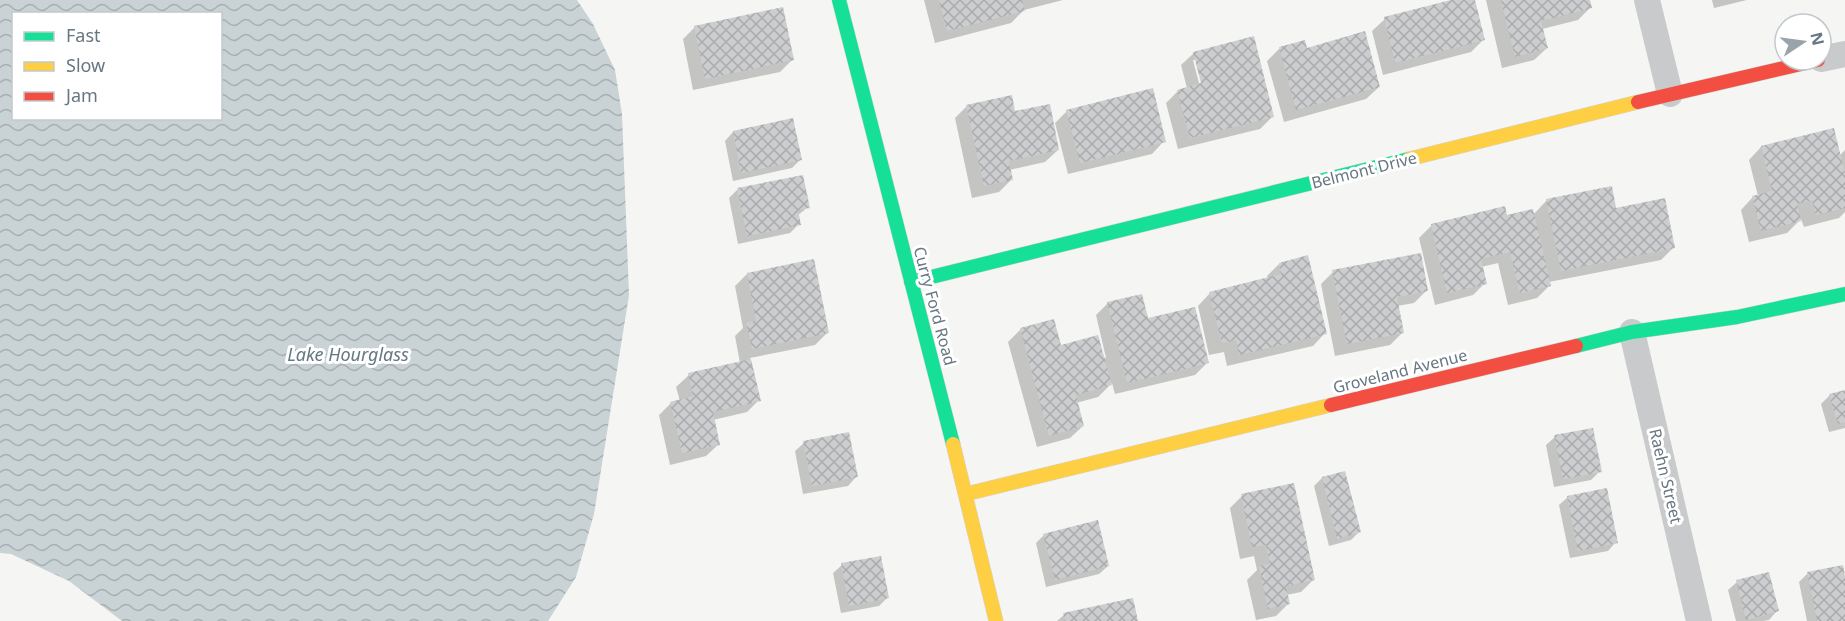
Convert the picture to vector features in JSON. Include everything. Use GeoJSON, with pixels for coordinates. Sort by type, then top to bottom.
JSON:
{"type":"FeatureCollection","features":[{"type":"Feature","properties":{"kind":"street","name":"Curry Ford Road"},"geometry":{"type":"LineString","coordinates":[[839,0],[966,494],[996,621]]}},
{"type":"Feature","properties":{"kind":"street"},"geometry":{"type":"LineString","coordinates":[[1647,0],[1670,94]]}},
{"type":"Feature","properties":{"kind":"street","name":"Belmont Drive"},"geometry":{"type":"LineString","coordinates":[[911,282],[1670,94],[1773,71]]}},
{"type":"Feature","properties":{"kind":"street","name":"Groveland Avenue"},"geometry":{"type":"LineString","coordinates":[[966,494],[1632,332],[1737,317],[1845,294]]}},
{"type":"Feature","properties":{"kind":"street","name":"Raehn Street"},"geometry":{"type":"LineString","coordinates":[[1632,332],[1699,621]]}},
{"type":"Feature","properties":{"kind":"water","name":"Lake Hourglass"},"geometry":{"type":"Polygon","coordinates":[[[0,0],[577,0],[593,24],[615,70],[622,114],[629,295],[594,514],[576,577],[548,621],[122,621],[69,581],[11,554],[0,553],[0,0]]]}},
{"type":"Feature","properties":{"kind":"building"},"geometry":{"type":"Polygon","coordinates":[[[939,0],[1022,0],[1025,11],[947,31],[939,0]]]}},
{"type":"Feature","properties":{"kind":"building"},"geometry":{"type":"Polygon","coordinates":[[[1451,0],[1475,0],[1485,40],[1395,63],[1384,17],[1451,0]]]}},
{"type":"Feature","properties":{"kind":"building"},"geometry":{"type":"Polygon","coordinates":[[[1501,0],[1590,0],[1592,8],[1541,21],[1548,48],[1515,57],[1501,0]]]}},
{"type":"Feature","properties":{"kind":"building"},"geometry":{"type":"Polygon","coordinates":[[[783,7],[794,60],[705,79],[694,26],[783,7]]]}},
{"type":"Feature","properties":{"kind":"building"},"geometry":{"type":"Polygon","coordinates":[[[1365,31],[1380,87],[1296,110],[1279,47],[1305,40],[1307,48],[1365,31]]]}},
{"type":"Feature","properties":{"kind":"building"},"geometry":{"type":"Polygon","coordinates":[[[1254,36],[1274,117],[1190,138],[1177,90],[1201,83],[1193,52],[1254,36]]]}},
{"type":"Feature","properties":{"kind":"building"},"geometry":{"type":"Polygon","coordinates":[[[1153,88],[1166,142],[1080,163],[1066,110],[1153,88]]]}},
{"type":"Feature","properties":{"kind":"building"},"geometry":{"type":"Polygon","coordinates":[[[1012,95],[1015,111],[1050,104],[1059,150],[1009,161],[1013,180],[984,186],[966,105],[1012,95]]]}},
{"type":"Feature","properties":{"kind":"building"},"geometry":{"type":"Polygon","coordinates":[[[793,118],[802,160],[741,173],[733,131],[793,118]]]}},
{"type":"Feature","properties":{"kind":"building"},"geometry":{"type":"Polygon","coordinates":[[[1834,128],[1845,174],[1845,208],[1816,215],[1812,200],[1797,204],[1801,221],[1761,231],[1752,196],[1772,191],[1761,146],[1834,128]]]}},
{"type":"Feature","properties":{"kind":"building"},"geometry":{"type":"Polygon","coordinates":[[[803,175],[810,208],[798,210],[801,225],[747,236],[737,188],[803,175]]]}},
{"type":"Feature","properties":{"kind":"building"},"geometry":{"type":"Polygon","coordinates":[[[1612,186],[1616,208],[1665,198],[1675,248],[1561,271],[1546,199],[1612,186]]]}},
{"type":"Feature","properties":{"kind":"building"},"geometry":{"type":"Polygon","coordinates":[[[1505,206],[1507,215],[1533,209],[1551,286],[1520,293],[1510,252],[1481,259],[1487,284],[1447,293],[1431,224],[1505,206]]]}},
{"type":"Feature","properties":{"kind":"building"},"geometry":{"type":"Polygon","coordinates":[[[1421,253],[1428,291],[1397,297],[1404,333],[1347,344],[1332,270],[1421,253]]]}},
{"type":"Feature","properties":{"kind":"building"},"geometry":{"type":"Polygon","coordinates":[[[1308,255],[1327,334],[1239,355],[1236,340],[1222,343],[1209,292],[1281,274],[1279,263],[1308,255]]]}},
{"type":"Feature","properties":{"kind":"building"},"geometry":{"type":"Polygon","coordinates":[[[814,259],[829,333],[752,349],[746,322],[756,321],[747,273],[814,259]]]}},
{"type":"Feature","properties":{"kind":"building"},"geometry":{"type":"Polygon","coordinates":[[[1142,294],[1148,318],[1195,307],[1209,363],[1127,383],[1107,302],[1142,294]]]}},
{"type":"Feature","properties":{"kind":"building"},"geometry":{"type":"Polygon","coordinates":[[[1054,319],[1061,345],[1098,335],[1112,385],[1076,395],[1084,426],[1049,436],[1020,328],[1054,319]]]}},
{"type":"Feature","properties":{"kind":"building"},"geometry":{"type":"Polygon","coordinates":[[[751,359],[761,401],[713,412],[720,445],[682,453],[670,402],[693,396],[688,373],[751,359]]]}},
{"type":"Feature","properties":{"kind":"building"},"geometry":{"type":"Polygon","coordinates":[[[1845,390],[1845,422],[1838,424],[1829,394],[1845,390]]]}},
{"type":"Feature","properties":{"kind":"building"},"geometry":{"type":"Polygon","coordinates":[[[1593,428],[1602,472],[1563,479],[1554,435],[1593,428]]]}},
{"type":"Feature","properties":{"kind":"building"},"geometry":{"type":"Polygon","coordinates":[[[849,432],[858,477],[812,486],[803,441],[849,432]]]}},
{"type":"Feature","properties":{"kind":"building"},"geometry":{"type":"Polygon","coordinates":[[[1345,471],[1361,532],[1337,539],[1322,477],[1345,471]]]}},
{"type":"Feature","properties":{"kind":"building"},"geometry":{"type":"Polygon","coordinates":[[[1294,483],[1315,580],[1286,586],[1290,604],[1268,609],[1259,566],[1270,564],[1266,545],[1252,547],[1241,494],[1294,483]]]}},
{"type":"Feature","properties":{"kind":"building"},"geometry":{"type":"Polygon","coordinates":[[[1607,488],[1618,543],[1578,551],[1567,496],[1607,488]]]}},
{"type":"Feature","properties":{"kind":"building"},"geometry":{"type":"Polygon","coordinates":[[[1098,520],[1109,566],[1055,580],[1043,534],[1098,520]]]}},
{"type":"Feature","properties":{"kind":"building"},"geometry":{"type":"Polygon","coordinates":[[[881,556],[889,598],[849,606],[841,563],[881,556]]]}},
{"type":"Feature","properties":{"kind":"building"},"geometry":{"type":"Polygon","coordinates":[[[1843,565],[1845,621],[1817,621],[1807,572],[1843,565]]]}},
{"type":"Feature","properties":{"kind":"building"},"geometry":{"type":"Polygon","coordinates":[[[1769,572],[1779,611],[1746,620],[1736,580],[1769,572]]]}},
{"type":"Feature","properties":{"kind":"building"},"geometry":{"type":"Polygon","coordinates":[[[1133,598],[1138,621],[1065,621],[1063,613],[1133,598]]]}},
{"type":"Feature","properties":{"kind":"traffic: fast"},"geometry":{"type":"LineString","coordinates":[[839,0],[953,444]]}},
{"type":"Feature","properties":{"kind":"traffic: fast"},"geometry":{"type":"LineString","coordinates":[[911,282],[1409,159]]}},
{"type":"Feature","properties":{"kind":"traffic: fast"},"geometry":{"type":"LineString","coordinates":[[1576,346],[1632,332],[1737,317],[1845,294]]}},
{"type":"Feature","properties":{"kind":"traffic: slow"},"geometry":{"type":"LineString","coordinates":[[1409,159],[1638,102]]}},
{"type":"Feature","properties":{"kind":"traffic: slow"},"geometry":{"type":"LineString","coordinates":[[966,494],[1331,405]]}},
{"type":"Feature","properties":{"kind":"traffic: slow"},"geometry":{"type":"LineString","coordinates":[[953,444],[996,621]]}},
{"type":"Feature","properties":{"kind":"traffic: jam"},"geometry":{"type":"LineString","coordinates":[[1638,102],[1773,70]]}},
{"type":"Feature","properties":{"kind":"traffic: jam"},"geometry":{"type":"LineString","coordinates":[[1331,405],[1576,346]]}}]}
